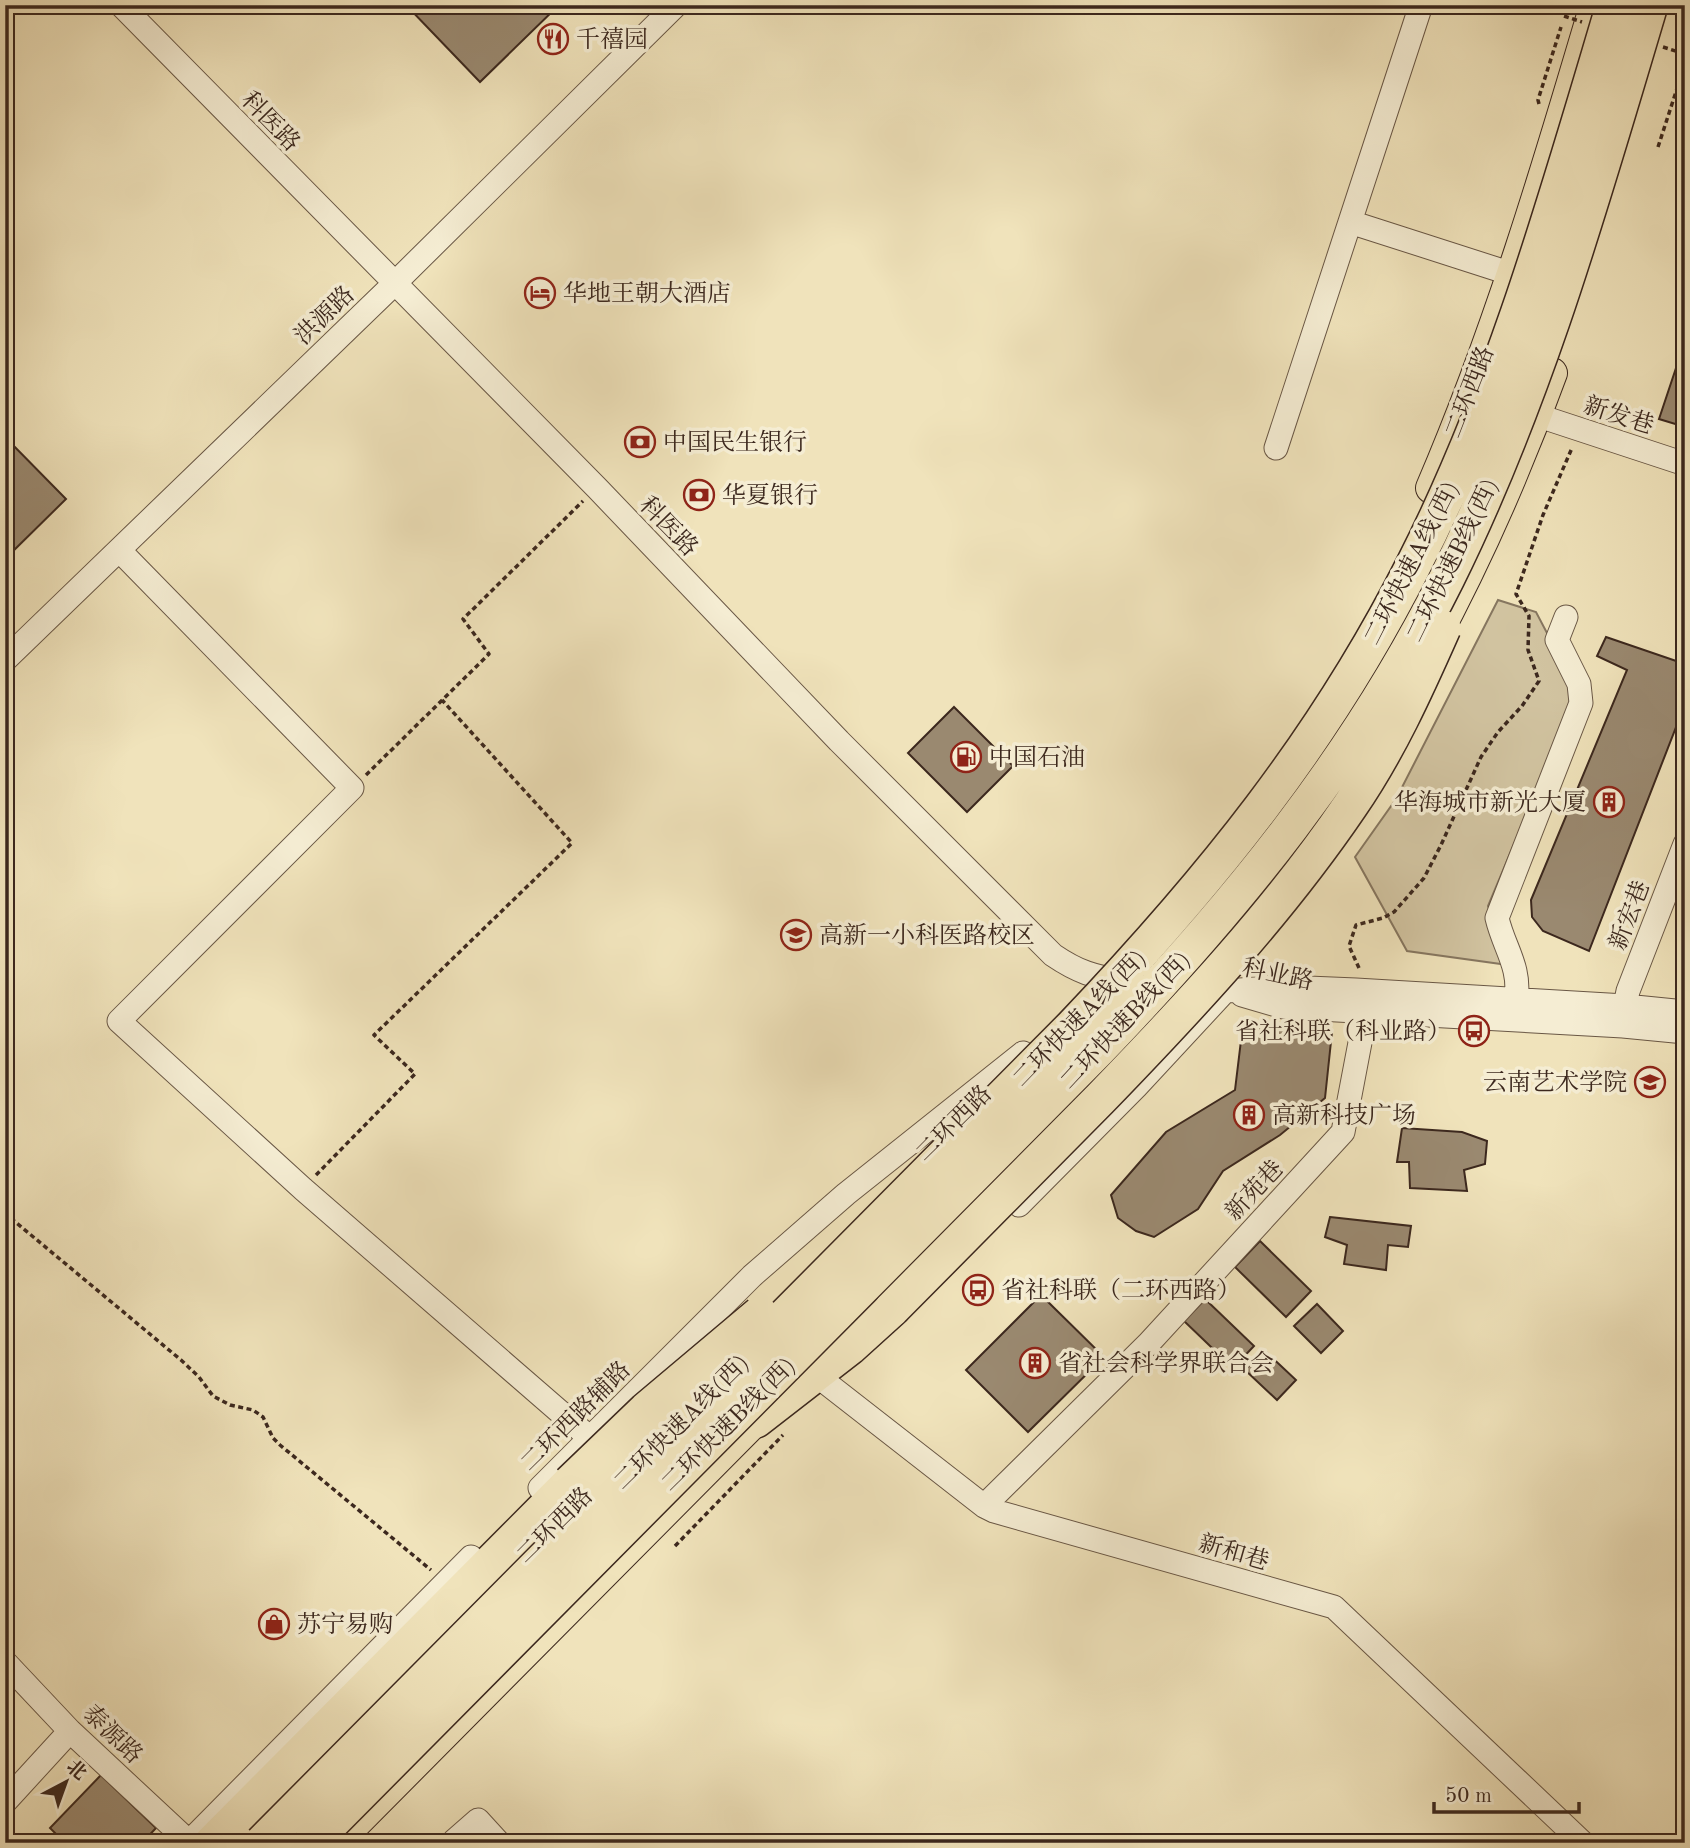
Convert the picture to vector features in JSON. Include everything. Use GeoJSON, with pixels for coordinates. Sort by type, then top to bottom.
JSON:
{"type":"FeatureCollection","features":[{"type":"Feature","properties":{"kind":"highway","name":"二环快速A线(西)"},"geometry":{"type":"LineString","coordinates":[[262,1843],[1100,999],[1207,878],[1256,817],[1331,711],[1366,654],[1399,595],[1449,491],[1485,403],[1534,264],[1614,5]]}},
{"type":"Feature","properties":{"kind":"highway","name":"二环快速B线(西)"},"geometry":{"type":"LineString","coordinates":[[311,1843],[1070,1080],[1167,978],[1300,818],[1341,759],[1413,641],[1451,570],[1481,505],[1555,311],[1650,5]]}},
{"type":"Feature","properties":{"kind":"highway"},"geometry":{"type":"LineString","coordinates":[[769,1428],[892,1309],[1105,1094],[1193,1001],[1279,901],[1327,839],[1373,769],[1412,698],[1474,547],[1504,450]]}},
{"type":"Feature","properties":{"kind":"highway"},"geometry":{"type":"LineString","coordinates":[[196,1842],[623,1431],[693,1369],[877,1220],[919,1182]]}},
{"type":"Feature","properties":{"kind":"main road","name":"二环西路"},"geometry":{"type":"LineString","coordinates":[[237,1843],[1023,1053],[1178,885],[1235,816],[1297,729],[1345,654],[1428,495],[1468,397],[1512,274],[1595,5]]}},
{"type":"Feature","properties":{"kind":"main road"},"geometry":{"type":"LineString","coordinates":[[348,1839],[769,1428],[1180,989],[1239,922],[1314,828],[1375,739],[1434,640],[1507,490],[1572,316],[1668,5]]}},
{"type":"Feature","properties":{"kind":"street","name":"科医路"},"geometry":{"type":"LineString","coordinates":[[121,5],[597,488],[839,741],[1053,955],[1095,977],[1180,989],[1225,991]]}},
{"type":"Feature","properties":{"kind":"street","name":"洪源路"},"geometry":{"type":"LineString","coordinates":[[5,660],[394,284],[676,5]]}},
{"type":"Feature","properties":{"kind":"street"},"geometry":{"type":"LineString","coordinates":[[1276,448],[1421,5]]}},
{"type":"Feature","properties":{"kind":"street"},"geometry":{"type":"LineString","coordinates":[[1350,222],[1512,274]]}},
{"type":"Feature","properties":{"kind":"street","name":"新发巷"},"geometry":{"type":"LineString","coordinates":[[1536,415],[1685,464]]}},
{"type":"Feature","properties":{"kind":"street"},"geometry":{"type":"LineString","coordinates":[[119,551],[352,788],[118,1021],[303,1189],[590,1438]]}},
{"type":"Feature","properties":{"kind":"street"},"geometry":{"type":"LineString","coordinates":[[1516,999],[1518,986],[1515,968],[1497,918],[1581,703],[1579,684],[1557,640],[1566,617]]}},
{"type":"Feature","properties":{"kind":"street"},"geometry":{"type":"LineString","coordinates":[[769,1428],[904,1321],[1098,1126],[1225,991],[1246,966],[1271,925],[1291,886],[1314,828]]}},
{"type":"Feature","properties":{"kind":"street","name":"新宏巷"},"geometry":{"type":"LineString","coordinates":[[1625,1006],[1628,991],[1680,867],[1685,844]]}},
{"type":"Feature","properties":{"kind":"street","name":"科业路"},"geometry":{"type":"LineString","coordinates":[[1225,991],[1284,987],[1516,999],[1685,1012]]}},
{"type":"Feature","properties":{"kind":"street","name":"科业路"},"geometry":{"type":"LineString","coordinates":[[1225,991],[1283,1007],[1623,1026],[1685,1032]]}},
{"type":"Feature","properties":{"kind":"street","name":"新苑巷"},"geometry":{"type":"LineString","coordinates":[[984,1506],[1148,1344],[1343,1132],[1366,1011]]}},
{"type":"Feature","properties":{"kind":"street","name":"二环西路辅路"},"geometry":{"type":"LineString","coordinates":[[196,1842],[446,1583],[759,1270],[872,1173],[1023,1053]]}},
{"type":"Feature","properties":{"kind":"street","name":"新和巷"},"geometry":{"type":"LineString","coordinates":[[825,1382],[984,1506],[1334,1607],[1584,1843]]}},
{"type":"Feature","properties":{"kind":"street","name":"泰源路"},"geometry":{"type":"LineString","coordinates":[[5,1662],[70,1731],[196,1842]]}},
{"type":"Feature","properties":{"kind":"street"},"geometry":{"type":"LineString","coordinates":[[5,1802],[70,1731]]}},
{"type":"Feature","properties":{"kind":"street"},"geometry":{"type":"LineString","coordinates":[[456,1843],[454,1841],[478,1820],[499,1843]]}},
{"type":"Feature","properties":{"kind":"path"},"geometry":{"type":"LineString","coordinates":[[1538,100],[1564,16]]}},
{"type":"Feature","properties":{"kind":"path"},"geometry":{"type":"LineString","coordinates":[[1658,147],[1685,64]]}},
{"type":"Feature","properties":{"kind":"path"},"geometry":{"type":"LineString","coordinates":[[1360,970],[1349,946],[1356,925],[1383,918],[1394,912],[1424,878],[1481,757],[1539,681],[1528,650],[1529,616],[1516,594],[1543,515],[1579,430]]}},
{"type":"Feature","properties":{"kind":"path"},"geometry":{"type":"LineString","coordinates":[[352,788],[489,654],[463,619],[597,488]]}},
{"type":"Feature","properties":{"kind":"path"},"geometry":{"type":"LineString","coordinates":[[303,1189],[415,1074],[374,1035],[572,843],[442,700]]}},
{"type":"Feature","properties":{"kind":"path"},"geometry":{"type":"LineString","coordinates":[[5,1228],[13,1220],[181,1360],[199,1377],[213,1396],[230,1405],[253,1410],[263,1417],[273,1438],[280,1445],[446,1583]]}},
{"type":"Feature","properties":{"kind":"path"},"geometry":{"type":"LineString","coordinates":[[675,1546],[769,1428]]}},
{"type":"Feature","properties":{"kind":"shaded area"},"geometry":{"type":"Polygon","coordinates":[[[1498,600],[1536,612],[1578,692],[1488,906],[1508,965],[1407,951],[1355,857],[1396,799],[1498,600]]]}},
{"type":"Feature","properties":{"kind":"building"},"geometry":{"type":"Polygon","coordinates":[[[406,5],[559,5],[480,82],[406,5]]]}},
{"type":"Feature","properties":{"kind":"building"},"geometry":{"type":"Polygon","coordinates":[[[1685,341],[1685,427],[1659,419],[1685,341]]]}},
{"type":"Feature","properties":{"kind":"building"},"geometry":{"type":"Polygon","coordinates":[[[5,437],[66,499],[5,559],[5,437]]]}},
{"type":"Feature","properties":{"kind":"building","name":"华海城市新光大厦"},"geometry":{"type":"Polygon","coordinates":[[[1606,637],[1685,664],[1685,704],[1589,951],[1543,931],[1532,917],[1531,900],[1627,670],[1597,656],[1606,637]]]}},
{"type":"Feature","properties":{"kind":"building"},"geometry":{"type":"Polygon","coordinates":[[[954,707],[1013,766],[967,812],[908,753],[954,707]]]}},
{"type":"Feature","properties":{"kind":"building","name":"高新科技广场"},"geometry":{"type":"Polygon","coordinates":[[[1243,1024],[1332,1032],[1325,1098],[1280,1135],[1223,1171],[1198,1209],[1154,1237],[1136,1231],[1118,1218],[1111,1195],[1166,1132],[1235,1090],[1243,1024]]]}},
{"type":"Feature","properties":{"kind":"building"},"geometry":{"type":"Polygon","coordinates":[[[1402,1128],[1462,1132],[1487,1141],[1485,1164],[1464,1170],[1467,1191],[1410,1188],[1409,1162],[1397,1162],[1402,1128]]]}},
{"type":"Feature","properties":{"kind":"building"},"geometry":{"type":"Polygon","coordinates":[[[1330,1217],[1411,1226],[1408,1247],[1388,1245],[1386,1270],[1344,1264],[1347,1245],[1325,1237],[1330,1217]]]}},
{"type":"Feature","properties":{"kind":"building"},"geometry":{"type":"Polygon","coordinates":[[[1260,1241],[1311,1291],[1286,1317],[1235,1267],[1260,1241]]]}},
{"type":"Feature","properties":{"kind":"building","name":"省社会科学界联合会"},"geometry":{"type":"Polygon","coordinates":[[[1041,1295],[1104,1357],[1028,1432],[966,1370],[1041,1295]]]}},
{"type":"Feature","properties":{"kind":"building"},"geometry":{"type":"Polygon","coordinates":[[[1205,1299],[1254,1346],[1233,1368],[1184,1321],[1205,1299]]]}},
{"type":"Feature","properties":{"kind":"building"},"geometry":{"type":"Polygon","coordinates":[[[1317,1304],[1343,1331],[1321,1353],[1294,1326],[1317,1304]]]}},
{"type":"Feature","properties":{"kind":"building"},"geometry":{"type":"Polygon","coordinates":[[[1264,1350],[1296,1380],[1277,1400],[1245,1370],[1264,1350]]]}},
{"type":"Feature","properties":{"kind":"building"},"geometry":{"type":"Polygon","coordinates":[[[101,1775],[156,1828],[142,1843],[65,1843],[50,1828],[101,1775]]]}},
{"type":"Feature","properties":{"kind":"place","name":"千禧园"},"geometry":{"type":"Point","coordinates":[553,39]}},
{"type":"Feature","properties":{"kind":"place","name":"华地王朝大酒店"},"geometry":{"type":"Point","coordinates":[540,293]}},
{"type":"Feature","properties":{"kind":"place","name":"中国民生银行"},"geometry":{"type":"Point","coordinates":[640,442]}},
{"type":"Feature","properties":{"kind":"place","name":"华夏银行"},"geometry":{"type":"Point","coordinates":[699,495]}},
{"type":"Feature","properties":{"kind":"place","name":"中国石油"},"geometry":{"type":"Point","coordinates":[966,757]}},
{"type":"Feature","properties":{"kind":"place","name":"华海城市新光大厦"},"geometry":{"type":"Point","coordinates":[1609,802]}},
{"type":"Feature","properties":{"kind":"place","name":"高新一小科医路校区"},"geometry":{"type":"Point","coordinates":[796,935]}},
{"type":"Feature","properties":{"kind":"place","name":"省社科联（科业路）"},"geometry":{"type":"Point","coordinates":[1474,1031]}},
{"type":"Feature","properties":{"kind":"place","name":"云南艺术学院"},"geometry":{"type":"Point","coordinates":[1650,1082]}},
{"type":"Feature","properties":{"kind":"place","name":"高新科技广场"},"geometry":{"type":"Point","coordinates":[1249,1115]}},
{"type":"Feature","properties":{"kind":"place","name":"省社科联（二环西路）"},"geometry":{"type":"Point","coordinates":[978,1290]}},
{"type":"Feature","properties":{"kind":"place","name":"省社会科学界联合会"},"geometry":{"type":"Point","coordinates":[1035,1363]}},
{"type":"Feature","properties":{"kind":"place","name":"苏宁易购"},"geometry":{"type":"Point","coordinates":[274,1624]}}]}
